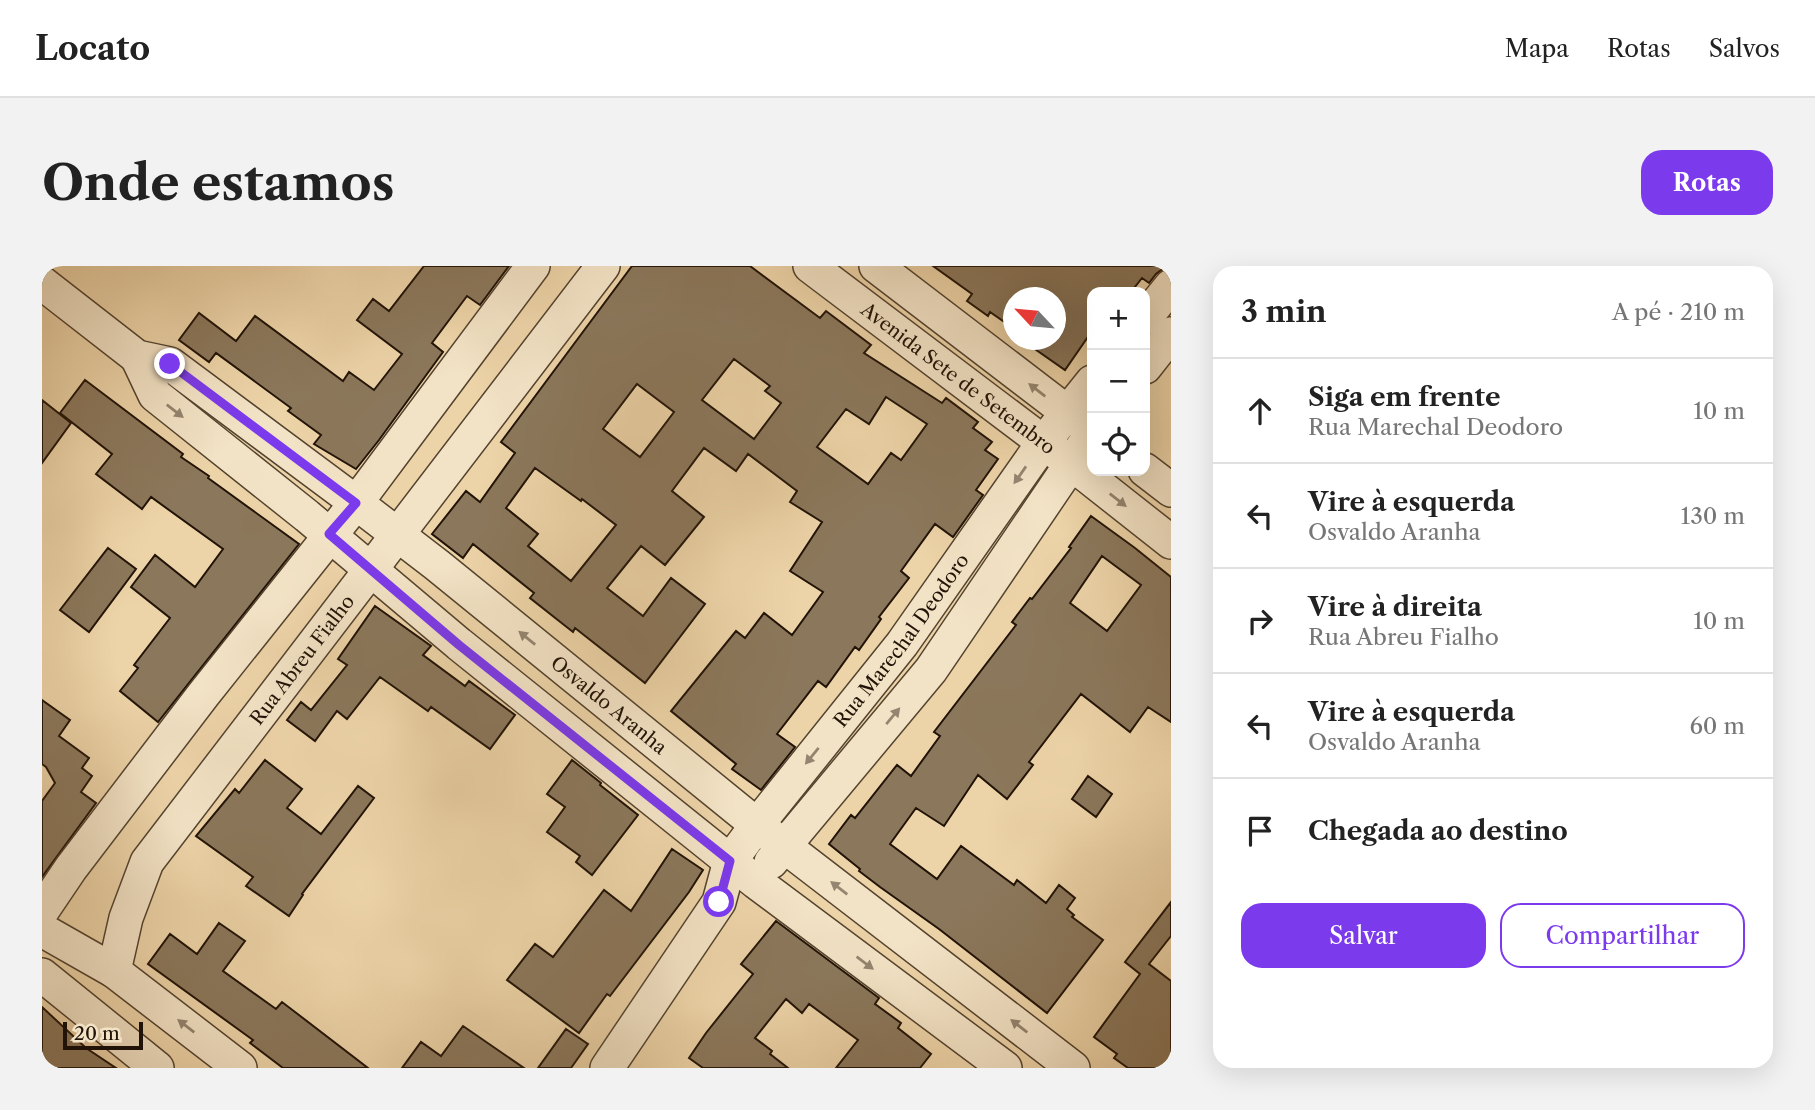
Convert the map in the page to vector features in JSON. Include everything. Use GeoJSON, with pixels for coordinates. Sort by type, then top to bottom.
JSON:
{"type":"FeatureCollection","features":[{"type":"Feature","properties":{"kind":"street"},"geometry":{"type":"LineString","coordinates":[[42,911],[71,868],[187,716],[359,506],[533,266]]}},
{"type":"Feature","properties":{"kind":"street","name":"Rua Abreu Fialho"},"geometry":{"type":"LineString","coordinates":[[114,971],[126,918],[147,862],[367,566],[603,266]]}},
{"type":"Feature","properties":{"kind":"street","name":"Avenida Sete de Setembro"},"geometry":{"type":"LineString","coordinates":[[810,266],[1171,542]]}},
{"type":"Feature","properties":{"kind":"street","name":"Avenida Sete de Setembro"},"geometry":{"type":"LineString","coordinates":[[876,266],[1084,425]]}},
{"type":"Feature","properties":{"kind":"street","name":"Osvaldo Aranha"},"geometry":{"type":"LineString","coordinates":[[42,283],[137,357],[170,364],[359,506],[489,607],[757,825],[1073,1068]]}},
{"type":"Feature","properties":{"kind":"street"},"geometry":{"type":"LineString","coordinates":[[1150,312],[1171,286]]}},
{"type":"Feature","properties":{"kind":"street"},"geometry":{"type":"LineString","coordinates":[[1150,361],[1171,334]]}},
{"type":"Feature","properties":{"kind":"street"},"geometry":{"type":"LineString","coordinates":[[948,371],[973,341]]}},
{"type":"Feature","properties":{"kind":"street","name":"Osvaldo Aranha"},"geometry":{"type":"LineString","coordinates":[[137,357],[155,395],[333,537],[459,645],[756,882],[1005,1068]]}},
{"type":"Feature","properties":{"kind":"street","name":"Rua Marechal Deodoro"},"geometry":{"type":"LineString","coordinates":[[607,1068],[719,902],[730,861],[902,644],[1043,443],[1084,425]]}},
{"type":"Feature","properties":{"kind":"street","name":"Rua Marechal Deodoro"},"geometry":{"type":"LineString","coordinates":[[719,902],[756,882],[931,670],[1072,464],[1084,425]]}},
{"type":"Feature","properties":{"kind":"street"},"geometry":{"type":"LineString","coordinates":[[1150,474],[1171,490]]}},
{"type":"Feature","properties":{"kind":"street"},"geometry":{"type":"LineString","coordinates":[[459,645],[489,607]]}},
{"type":"Feature","properties":{"kind":"street"},"geometry":{"type":"LineString","coordinates":[[902,644],[931,670]]}},
{"type":"Feature","properties":{"kind":"street"},"geometry":{"type":"LineString","coordinates":[[42,930],[114,971],[240,1068]]}},
{"type":"Feature","properties":{"kind":"street"},"geometry":{"type":"LineString","coordinates":[[42,975],[157,1068]]}},
{"type":"Feature","properties":{"kind":"street"},"geometry":{"type":"LineString","coordinates":[[942,1021],[970,988]]}},
{"type":"Feature","properties":{"kind":"building"},"geometry":{"type":"Polygon","coordinates":[[[424,266],[509,266],[480,305],[467,296],[432,343],[443,352],[356,469],[314,444],[321,435],[288,411],[291,408],[216,353],[209,362],[179,340],[199,313],[236,341],[255,316],[343,381],[349,372],[374,390],[402,354],[357,320],[373,299],[389,311],[424,266]]]}},
{"type":"Feature","properties":{"kind":"building"},"geometry":{"type":"Polygon","coordinates":[[[632,266],[750,266],[820,318],[826,311],[871,345],[864,353],[942,403],[946,398],[978,422],[973,428],[992,442],[985,450],[998,459],[976,490],[983,495],[953,537],[935,524],[901,571],[909,578],[879,617],[881,619],[859,650],[855,647],[826,687],[818,681],[777,734],[795,747],[761,790],[732,769],[736,764],[671,711],[736,631],[745,638],[764,613],[792,635],[823,592],[790,571],[822,522],[790,502],[797,491],[748,454],[736,471],[704,448],[672,491],[704,517],[665,565],[641,546],[607,588],[643,616],[671,578],[705,604],[645,683],[575,628],[573,632],[530,598],[534,593],[473,544],[463,558],[432,534],[466,491],[480,502],[515,453],[501,442],[632,266]],[[734,359],[702,400],[754,439],[781,403],[765,391],[770,386],[734,359]],[[637,384],[603,429],[640,457],[674,412],[637,384]],[[886,397],[869,424],[846,409],[817,447],[868,484],[891,453],[901,460],[927,424],[886,397]],[[535,468],[506,508],[538,534],[528,546],[571,581],[616,525],[535,468]]]}},
{"type":"Feature","properties":{"kind":"building"},"geometry":{"type":"Polygon","coordinates":[[[933,266],[1171,266],[1156,274],[1149,283],[1142,278],[1135,287],[1087,287],[1087,338],[1065,370],[1036,350],[1066,350],[1066,287],[1003,287],[1003,321],[990,312],[988,316],[967,301],[972,294],[933,266]]]}},
{"type":"Feature","properties":{"kind":"building"},"geometry":{"type":"Polygon","coordinates":[[[85,380],[183,454],[181,457],[209,476],[208,478],[299,544],[158,722],[120,691],[138,668],[134,665],[170,618],[131,587],[155,555],[195,587],[223,549],[151,497],[142,509],[96,474],[112,454],[60,413],[85,380]]]}},
{"type":"Feature","properties":{"kind":"building"},"geometry":{"type":"Polygon","coordinates":[[[42,400],[71,423],[42,463],[42,400]]]}},
{"type":"Feature","properties":{"kind":"building"},"geometry":{"type":"Polygon","coordinates":[[[1091,516],[1171,577],[1171,722],[1148,707],[1130,732],[1081,694],[1029,762],[1033,765],[1007,799],[978,775],[944,826],[916,808],[890,844],[937,879],[961,846],[1014,885],[1017,880],[1046,903],[1059,885],[1075,898],[1067,909],[1074,915],[1072,917],[1103,940],[1047,1013],[859,871],[860,869],[829,844],[851,815],[855,818],[897,765],[911,776],[940,736],[934,732],[1016,625],[1012,622],[1071,548],[1069,547],[1091,516]],[[1102,556],[1070,603],[1107,631],[1141,585],[1102,556]]]}},
{"type":"Feature","properties":{"kind":"building"},"geometry":{"type":"Polygon","coordinates":[[[108,548],[136,569],[89,632],[60,610],[108,548]]]}},
{"type":"Feature","properties":{"kind":"building"},"geometry":{"type":"Polygon","coordinates":[[[375,606],[431,646],[423,655],[465,686],[469,681],[515,715],[490,749],[431,707],[428,711],[380,677],[347,719],[337,711],[315,741],[287,720],[301,702],[311,710],[347,665],[338,659],[375,606]]]}},
{"type":"Feature","properties":{"kind":"building"},"geometry":{"type":"Polygon","coordinates":[[[42,700],[70,720],[59,736],[89,758],[82,768],[92,776],[81,792],[96,803],[42,877],[42,801],[55,783],[42,764],[42,700]]]}},
{"type":"Feature","properties":{"kind":"building"},"geometry":{"type":"Polygon","coordinates":[[[265,760],[302,789],[287,808],[321,834],[358,786],[374,798],[302,894],[289,916],[246,886],[253,877],[196,836],[235,789],[239,793],[265,760]]]}},
{"type":"Feature","properties":{"kind":"building"},"geometry":{"type":"Polygon","coordinates":[[[572,760],[638,815],[592,875],[576,862],[580,856],[547,832],[565,807],[547,794],[572,760]]]}},
{"type":"Feature","properties":{"kind":"building"},"geometry":{"type":"Polygon","coordinates":[[[1088,776],[1112,794],[1096,817],[1072,799],[1088,776]]]}},
{"type":"Feature","properties":{"kind":"building"},"geometry":{"type":"Polygon","coordinates":[[[672,849],[703,870],[610,996],[607,994],[579,1033],[507,980],[535,944],[553,957],[604,890],[631,911],[672,849]]]}},
{"type":"Feature","properties":{"kind":"building"},"geometry":{"type":"Polygon","coordinates":[[[1171,902],[1171,936],[1149,964],[1171,981],[1171,1068],[1128,1068],[1114,1058],[1117,1054],[1094,1037],[1140,974],[1125,962],[1171,902]]]}},
{"type":"Feature","properties":{"kind":"building"},"geometry":{"type":"Polygon","coordinates":[[[776,921],[879,998],[875,1004],[901,1023],[898,1028],[931,1054],[920,1068],[836,1068],[858,1040],[809,1004],[802,1013],[786,999],[755,1038],[788,1068],[703,1068],[689,1058],[753,974],[741,964],[776,921]]]}},
{"type":"Feature","properties":{"kind":"building"},"geometry":{"type":"Polygon","coordinates":[[[219,923],[245,941],[223,971],[276,1009],[282,1002],[368,1068],[283,1068],[250,1043],[253,1040],[148,964],[170,934],[197,954],[219,923]]]}},
{"type":"Feature","properties":{"kind":"building"},"geometry":{"type":"Polygon","coordinates":[[[42,1007],[86,1048],[116,1068],[42,1068],[42,1007]]]}},
{"type":"Feature","properties":{"kind":"building"},"geometry":{"type":"Polygon","coordinates":[[[463,1026],[524,1068],[402,1068],[421,1042],[441,1056],[463,1026]]]}},
{"type":"Feature","properties":{"kind":"building"},"geometry":{"type":"Polygon","coordinates":[[[566,1029],[588,1044],[571,1068],[538,1068],[566,1029]]]}},
{"type":"Feature","properties":{"kind":"route"},"geometry":{"type":"LineString","coordinates":[[170,364],[356,503],[329,534],[459,645],[730,861],[719,902]]}}]}
